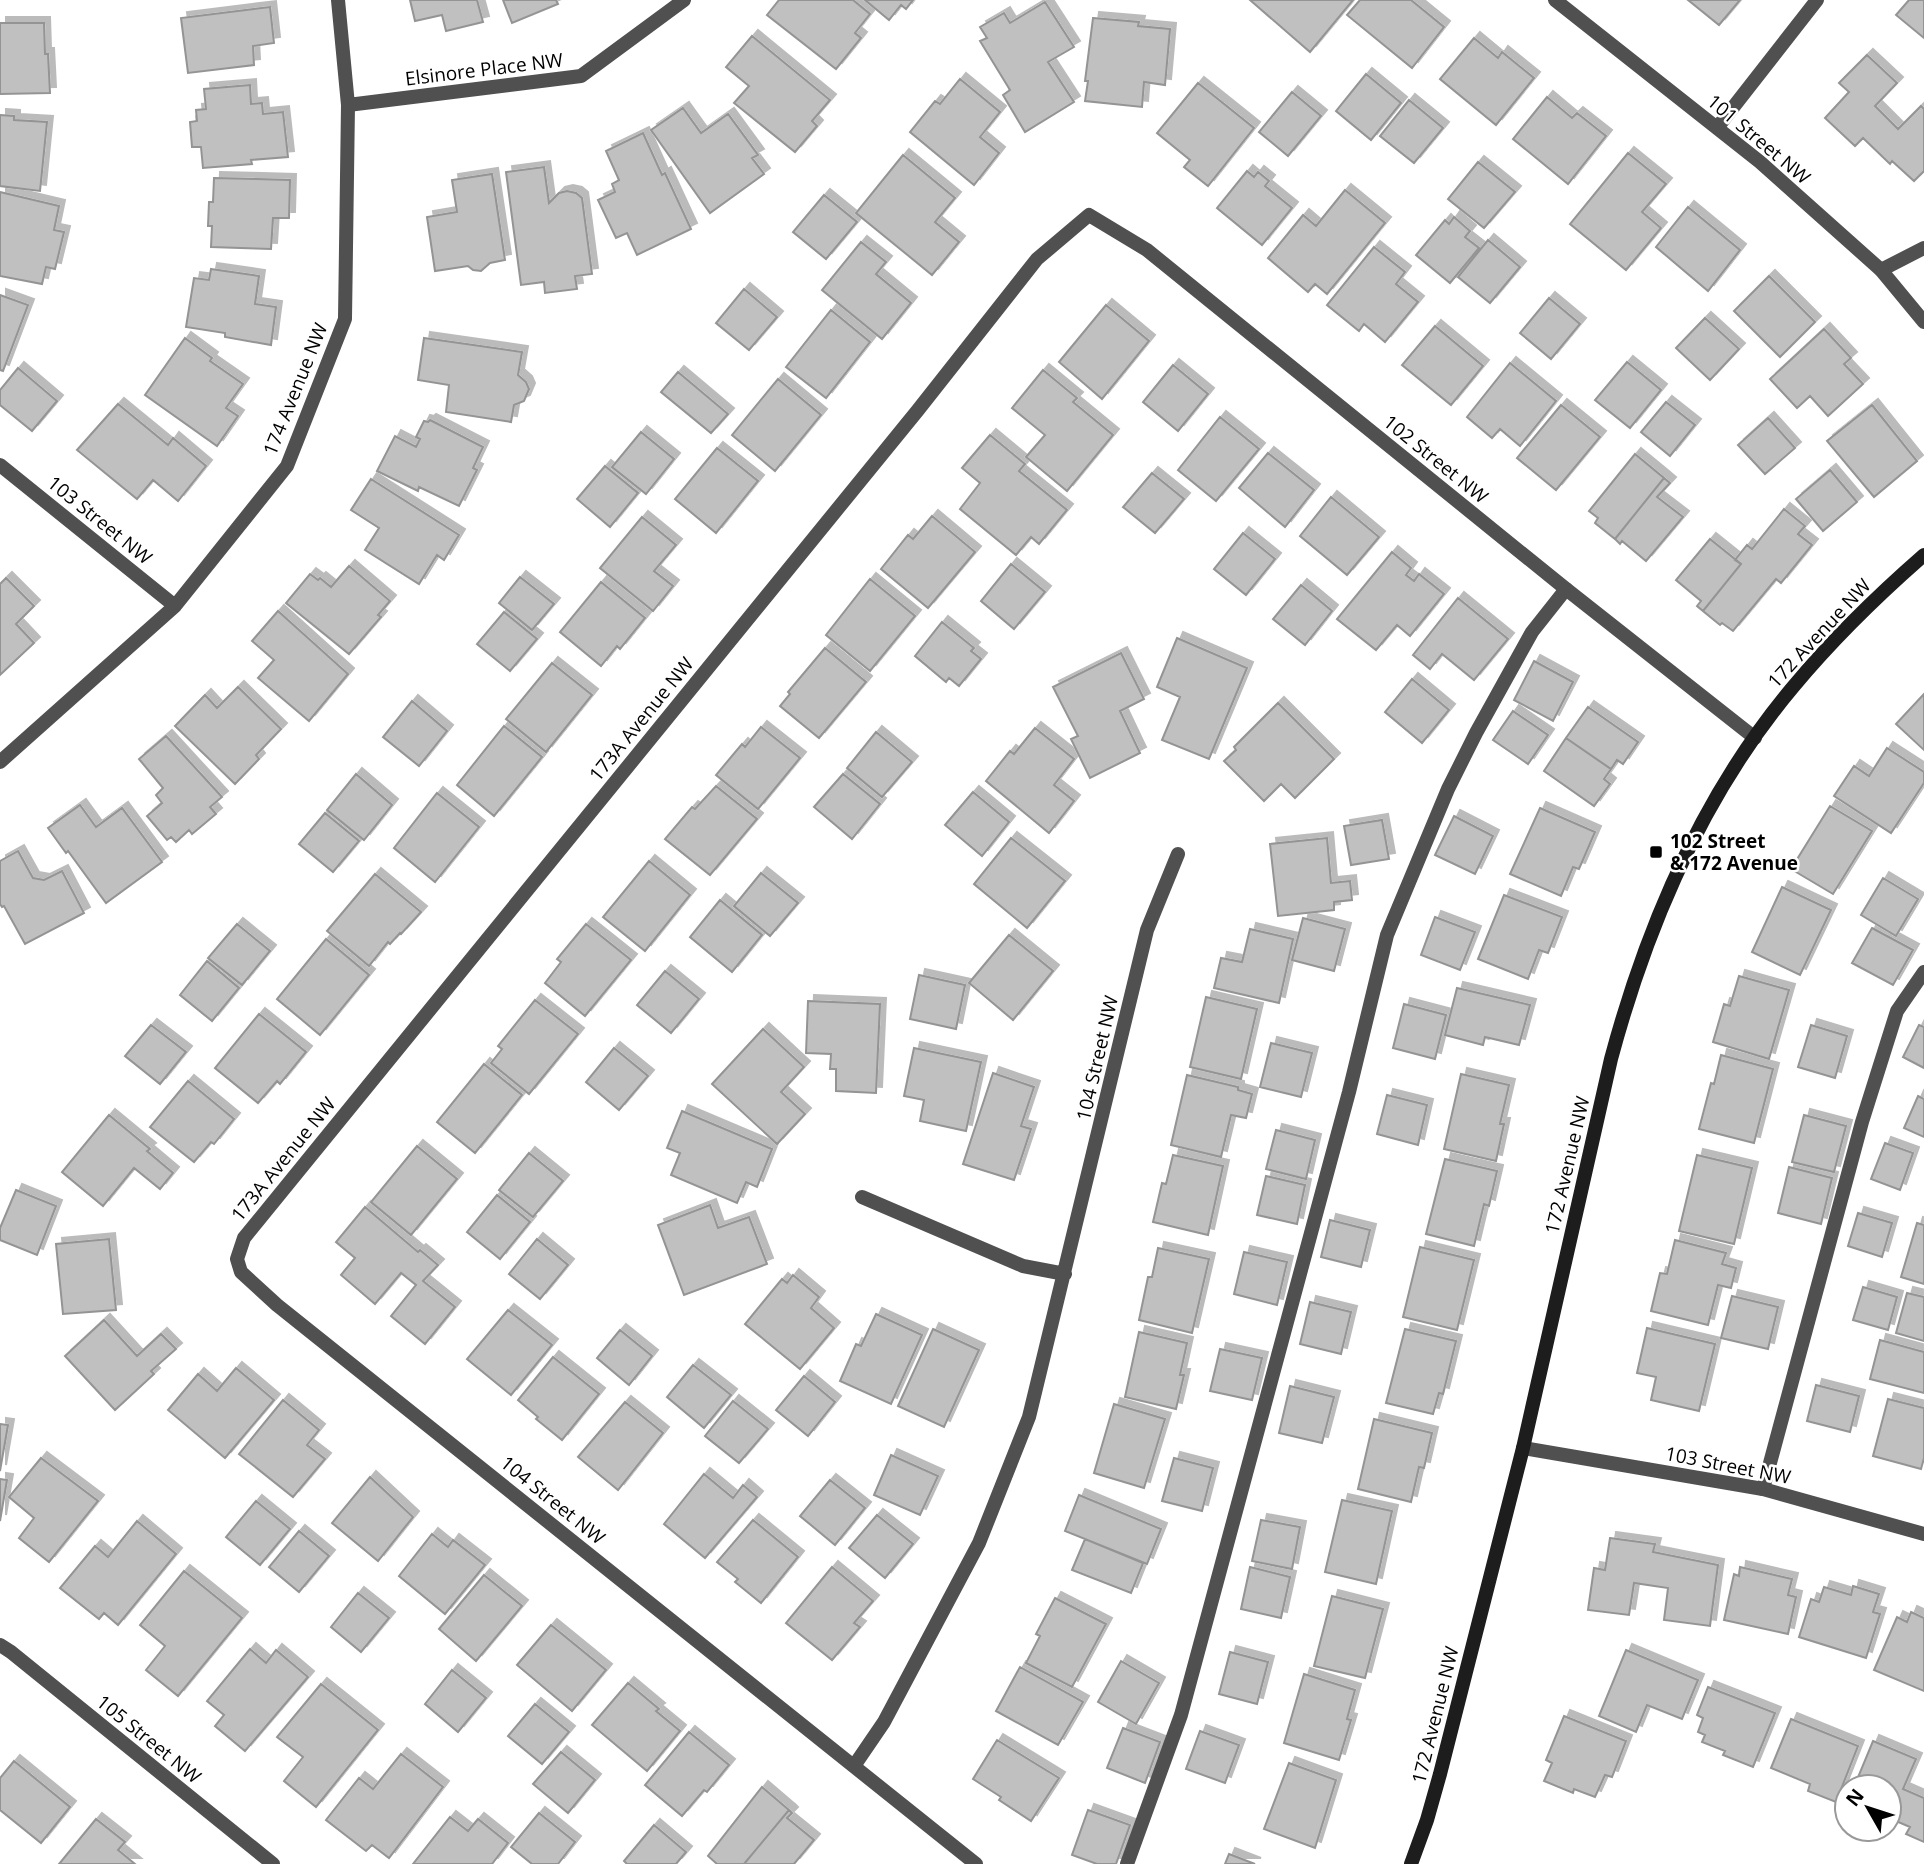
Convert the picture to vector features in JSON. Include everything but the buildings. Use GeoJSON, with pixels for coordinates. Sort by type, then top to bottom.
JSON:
{"type":"FeatureCollection","features":[{"type":"Feature","properties":{"kind":"street","name":"174 Avenue NW"},"geometry":{"type":"LineString","coordinates":[[0,762],[175,606],[287,466],[345,319],[348,105],[338,0]]}},
{"type":"Feature","properties":{"kind":"street","name":"Elsinore Place NW"},"geometry":{"type":"LineString","coordinates":[[348,105],[581,76],[684,0]]}},
{"type":"Feature","properties":{"kind":"street","name":"101 Street NW"},"geometry":{"type":"LineString","coordinates":[[1555,0],[1760,162],[1881,270],[1924,322]]}},
{"type":"Feature","properties":{"kind":"street"},"geometry":{"type":"LineString","coordinates":[[1717,128],[1817,0]]}},
{"type":"Feature","properties":{"kind":"street","name":"102 Street NW"},"geometry":{"type":"LineString","coordinates":[[1089,215],[1147,250],[1566,589],[1755,738]]}},
{"type":"Feature","properties":{"kind":"street","name":"173A Avenue NW"},"geometry":{"type":"LineString","coordinates":[[237,1259],[244,1238],[1037,259],[1089,215]]}},
{"type":"Feature","properties":{"kind":"street"},"geometry":{"type":"LineString","coordinates":[[1881,270],[1924,248]]}},
{"type":"Feature","properties":{"kind":"street","name":"103 Street NW"},"geometry":{"type":"LineString","coordinates":[[0,465],[175,606]]}},
{"type":"Feature","properties":{"kind":"street","name":"172 Avenue NW"},"geometry":{"type":"LineString","coordinates":[[1411,1864],[1440,1774],[1523,1448],[1611,1059],[1647,942],[1690,845],[1755,738],[1791,689],[1831,644],[1873,600],[1924,555]]}},
{"type":"Feature","properties":{"kind":"street"},"geometry":{"type":"LineString","coordinates":[[1127,1864],[1181,1715],[1349,1093],[1387,935],[1448,789],[1476,733],[1532,632],[1566,589]]}},
{"type":"Feature","properties":{"kind":"street","name":"104 Street NW"},"geometry":{"type":"LineString","coordinates":[[854,1766],[884,1722],[979,1543],[1029,1417],[1147,930],[1178,854]]}},
{"type":"Feature","properties":{"kind":"street"},"geometry":{"type":"LineString","coordinates":[[1763,1489],[1874,1085],[1897,1011],[1924,972]]}},
{"type":"Feature","properties":{"kind":"street"},"geometry":{"type":"LineString","coordinates":[[862,1198],[1023,1266],[1065,1274]]}},
{"type":"Feature","properties":{"kind":"street","name":"104 Street NW"},"geometry":{"type":"LineString","coordinates":[[237,1259],[241,1272],[277,1305],[976,1864]]}},
{"type":"Feature","properties":{"kind":"street","name":"103 Street NW"},"geometry":{"type":"LineString","coordinates":[[1523,1448],[1763,1489],[1924,1534]]}},
{"type":"Feature","properties":{"kind":"street","name":"105 Street NW"},"geometry":{"type":"LineString","coordinates":[[0,1645],[273,1864]]}},
{"type":"Feature","properties":{"kind":"place","name":"102 Street & 172 Avenue"},"geometry":{"type":"Point","coordinates":[1656,852]}}]}
